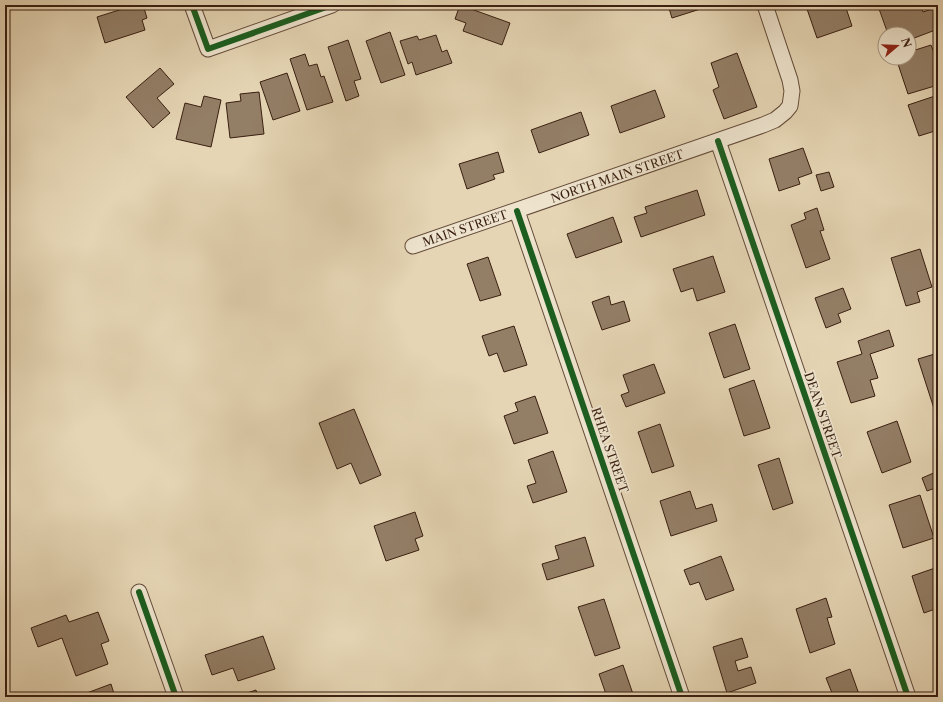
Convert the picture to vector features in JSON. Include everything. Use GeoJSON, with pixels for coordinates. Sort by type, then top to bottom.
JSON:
{"type":"FeatureCollection","features":[{"type":"Feature","properties":{"kind":"street"},"geometry":{"type":"LineString","coordinates":[[192,5],[208,50],[332,5]]}},
{"type":"Feature","properties":{"kind":"street","name":"NORTH MAIN STREET"},"geometry":{"type":"LineString","coordinates":[[517,211],[775,120],[785,112],[790,106],[792,91],[790,80],[765,5]]}},
{"type":"Feature","properties":{"kind":"street","name":"DEAN STREET"},"geometry":{"type":"LineString","coordinates":[[718,141],[908,697]]}},
{"type":"Feature","properties":{"kind":"street","name":"MAIN STREET"},"geometry":{"type":"LineString","coordinates":[[413,246],[517,211]]}},
{"type":"Feature","properties":{"kind":"street","name":"RHEA STREET"},"geometry":{"type":"LineString","coordinates":[[517,211],[682,697]]}},
{"type":"Feature","properties":{"kind":"street"},"geometry":{"type":"LineString","coordinates":[[139,592],[176,697]]}},
{"type":"Feature","properties":{"kind":"building"},"geometry":{"type":"Polygon","coordinates":[[[106,5],[124,5],[108,10],[106,5]]]}},
{"type":"Feature","properties":{"kind":"building"},"geometry":{"type":"Polygon","coordinates":[[[135,5],[143,5],[147,18],[142,20],[145,30],[105,43],[97,17],[135,5]]]}},
{"type":"Feature","properties":{"kind":"building"},"geometry":{"type":"Polygon","coordinates":[[[460,5],[510,23],[502,45],[463,31],[466,23],[455,19],[460,5]]]}},
{"type":"Feature","properties":{"kind":"building"},"geometry":{"type":"Polygon","coordinates":[[[668,5],[713,5],[672,18],[668,5]]]}},
{"type":"Feature","properties":{"kind":"building"},"geometry":{"type":"Polygon","coordinates":[[[845,5],[852,26],[817,38],[806,6],[845,5]]]}},
{"type":"Feature","properties":{"kind":"building"},"geometry":{"type":"Polygon","coordinates":[[[920,5],[923,12],[938,7],[938,29],[917,37],[917,26],[885,26],[878,6],[920,5]]]}},
{"type":"Feature","properties":{"kind":"building"},"geometry":{"type":"Polygon","coordinates":[[[390,32],[405,75],[381,83],[366,41],[390,32]]]}},
{"type":"Feature","properties":{"kind":"building"},"geometry":{"type":"Polygon","coordinates":[[[436,35],[442,52],[447,50],[452,63],[416,75],[412,62],[408,64],[400,41],[417,36],[419,40],[436,35]]]}},
{"type":"Feature","properties":{"kind":"building"},"geometry":{"type":"Polygon","coordinates":[[[348,40],[361,79],[354,81],[359,96],[346,101],[328,47],[348,40]]]}},
{"type":"Feature","properties":{"kind":"building"},"geometry":{"type":"Polygon","coordinates":[[[931,45],[938,63],[938,85],[908,94],[899,66],[917,66],[917,49],[931,45]]]}},
{"type":"Feature","properties":{"kind":"building"},"geometry":{"type":"Polygon","coordinates":[[[737,53],[757,107],[724,119],[713,90],[719,87],[711,63],[737,53]]]}},
{"type":"Feature","properties":{"kind":"building"},"geometry":{"type":"Polygon","coordinates":[[[305,54],[309,66],[317,64],[321,77],[324,76],[333,102],[307,110],[290,59],[305,54]]]}},
{"type":"Feature","properties":{"kind":"building"},"geometry":{"type":"Polygon","coordinates":[[[160,68],[174,84],[157,98],[170,113],[153,128],[126,97],[160,68]]]}},
{"type":"Feature","properties":{"kind":"building"},"geometry":{"type":"Polygon","coordinates":[[[287,73],[300,111],[273,120],[260,82],[287,73]]]}},
{"type":"Feature","properties":{"kind":"building"},"geometry":{"type":"Polygon","coordinates":[[[655,90],[665,117],[620,133],[611,106],[655,90]]]}},
{"type":"Feature","properties":{"kind":"building"},"geometry":{"type":"Polygon","coordinates":[[[259,92],[264,134],[230,138],[226,103],[241,101],[240,94],[259,92]]]}},
{"type":"Feature","properties":{"kind":"building"},"geometry":{"type":"Polygon","coordinates":[[[938,95],[938,130],[919,136],[908,105],[938,95]]]}},
{"type":"Feature","properties":{"kind":"building"},"geometry":{"type":"Polygon","coordinates":[[[204,96],[221,100],[211,147],[176,139],[185,103],[201,107],[204,96]]]}},
{"type":"Feature","properties":{"kind":"building"},"geometry":{"type":"Polygon","coordinates":[[[581,112],[589,135],[539,153],[531,130],[581,112]]]}},
{"type":"Feature","properties":{"kind":"building"},"geometry":{"type":"Polygon","coordinates":[[[803,148],[812,173],[798,178],[800,184],[779,191],[769,159],[803,148]]]}},
{"type":"Feature","properties":{"kind":"building"},"geometry":{"type":"Polygon","coordinates":[[[498,152],[504,172],[493,175],[495,179],[467,189],[459,164],[498,152]]]}},
{"type":"Feature","properties":{"kind":"building"},"geometry":{"type":"Polygon","coordinates":[[[829,172],[834,187],[821,191],[816,175],[829,172]]]}},
{"type":"Feature","properties":{"kind":"building"},"geometry":{"type":"Polygon","coordinates":[[[697,190],[705,215],[641,237],[634,217],[647,213],[645,207],[697,190]]]}},
{"type":"Feature","properties":{"kind":"building"},"geometry":{"type":"Polygon","coordinates":[[[817,208],[824,230],[820,231],[830,259],[806,268],[791,225],[806,219],[804,213],[817,208]]]}},
{"type":"Feature","properties":{"kind":"building"},"geometry":{"type":"Polygon","coordinates":[[[613,217],[622,242],[576,258],[567,234],[613,217]]]}},
{"type":"Feature","properties":{"kind":"building"},"geometry":{"type":"Polygon","coordinates":[[[920,249],[932,287],[917,292],[920,302],[906,306],[891,258],[920,249]]]}},
{"type":"Feature","properties":{"kind":"building"},"geometry":{"type":"Polygon","coordinates":[[[713,256],[725,292],[697,301],[693,288],[681,292],[673,269],[713,256]]]}},
{"type":"Feature","properties":{"kind":"building"},"geometry":{"type":"Polygon","coordinates":[[[488,257],[501,295],[480,301],[467,264],[488,257]]]}},
{"type":"Feature","properties":{"kind":"building"},"geometry":{"type":"Polygon","coordinates":[[[843,288],[851,309],[838,314],[841,322],[826,328],[815,298],[843,288]]]}},
{"type":"Feature","properties":{"kind":"building"},"geometry":{"type":"Polygon","coordinates":[[[609,296],[611,305],[624,301],[630,321],[602,330],[592,302],[609,296]]]}},
{"type":"Feature","properties":{"kind":"building"},"geometry":{"type":"Polygon","coordinates":[[[735,324],[750,369],[724,378],[709,333],[735,324]]]}},
{"type":"Feature","properties":{"kind":"building"},"geometry":{"type":"Polygon","coordinates":[[[514,326],[527,365],[504,372],[497,353],[489,356],[482,336],[514,326]]]}},
{"type":"Feature","properties":{"kind":"building"},"geometry":{"type":"Polygon","coordinates":[[[889,330],[894,346],[870,354],[878,378],[870,380],[875,396],[851,403],[837,362],[862,354],[858,341],[889,330]]]}},
{"type":"Feature","properties":{"kind":"building"},"geometry":{"type":"Polygon","coordinates":[[[938,353],[938,421],[918,359],[938,353]]]}},
{"type":"Feature","properties":{"kind":"building"},"geometry":{"type":"Polygon","coordinates":[[[654,364],[665,393],[626,407],[621,395],[629,392],[623,375],[654,364]]]}},
{"type":"Feature","properties":{"kind":"building"},"geometry":{"type":"Polygon","coordinates":[[[754,380],[770,428],[744,436],[729,389],[754,380]]]}},
{"type":"Feature","properties":{"kind":"building"},"geometry":{"type":"Polygon","coordinates":[[[535,396],[548,433],[514,444],[504,416],[518,411],[515,403],[535,396]]]}},
{"type":"Feature","properties":{"kind":"building"},"geometry":{"type":"Polygon","coordinates":[[[354,409],[381,475],[360,484],[351,463],[337,469],[319,423],[354,409]]]}},
{"type":"Feature","properties":{"kind":"building"},"geometry":{"type":"Polygon","coordinates":[[[897,421],[911,462],[882,473],[867,432],[897,421]]]}},
{"type":"Feature","properties":{"kind":"building"},"geometry":{"type":"Polygon","coordinates":[[[660,424],[674,466],[652,473],[638,432],[660,424]]]}},
{"type":"Feature","properties":{"kind":"building"},"geometry":{"type":"Polygon","coordinates":[[[553,451],[567,492],[533,503],[527,486],[536,483],[528,460],[553,451]]]}},
{"type":"Feature","properties":{"kind":"building"},"geometry":{"type":"Polygon","coordinates":[[[779,458],[793,503],[773,510],[758,465],[779,458]]]}},
{"type":"Feature","properties":{"kind":"building"},"geometry":{"type":"Polygon","coordinates":[[[936,472],[938,487],[927,491],[922,478],[936,472]]]}},
{"type":"Feature","properties":{"kind":"building"},"geometry":{"type":"Polygon","coordinates":[[[690,491],[696,509],[712,504],[717,521],[671,536],[660,501],[690,491]]]}},
{"type":"Feature","properties":{"kind":"building"},"geometry":{"type":"Polygon","coordinates":[[[920,495],[934,538],[903,548],[889,505],[920,495]]]}},
{"type":"Feature","properties":{"kind":"building"},"geometry":{"type":"Polygon","coordinates":[[[415,512],[423,536],[415,539],[419,550],[386,561],[374,526],[415,512]]]}},
{"type":"Feature","properties":{"kind":"building"},"geometry":{"type":"Polygon","coordinates":[[[585,537],[594,566],[547,580],[542,564],[559,559],[555,546],[585,537]]]}},
{"type":"Feature","properties":{"kind":"building"},"geometry":{"type":"Polygon","coordinates":[[[721,556],[734,590],[706,600],[699,582],[690,585],[684,570],[721,556]]]}},
{"type":"Feature","properties":{"kind":"building"},"geometry":{"type":"Polygon","coordinates":[[[938,567],[938,608],[924,613],[912,576],[938,567]]]}},
{"type":"Feature","properties":{"kind":"building"},"geometry":{"type":"Polygon","coordinates":[[[826,598],[832,617],[827,618],[835,644],[810,653],[796,609],[826,598]]]}},
{"type":"Feature","properties":{"kind":"building"},"geometry":{"type":"Polygon","coordinates":[[[604,599],[620,648],[595,656],[578,607],[604,599]]]}},
{"type":"Feature","properties":{"kind":"building"},"geometry":{"type":"Polygon","coordinates":[[[98,612],[109,641],[101,644],[108,664],[76,676],[62,638],[38,647],[31,628],[66,615],[69,622],[98,612]]]}},
{"type":"Feature","properties":{"kind":"building"},"geometry":{"type":"Polygon","coordinates":[[[263,636],[275,669],[238,681],[233,668],[212,675],[205,655],[263,636]]]}},
{"type":"Feature","properties":{"kind":"building"},"geometry":{"type":"Polygon","coordinates":[[[742,638],[748,657],[735,661],[738,671],[751,667],[756,683],[727,693],[713,647],[742,638]]]}},
{"type":"Feature","properties":{"kind":"building"},"geometry":{"type":"Polygon","coordinates":[[[623,665],[634,697],[607,697],[599,674],[623,665]]]}},
{"type":"Feature","properties":{"kind":"building"},"geometry":{"type":"Polygon","coordinates":[[[850,669],[860,697],[828,697],[827,695],[832,693],[826,678],[850,669]]]}},
{"type":"Feature","properties":{"kind":"building"},"geometry":{"type":"Polygon","coordinates":[[[111,684],[115,697],[76,697],[111,684]]]}},
{"type":"Feature","properties":{"kind":"building"},"geometry":{"type":"Polygon","coordinates":[[[256,690],[258,697],[235,697],[256,690]]]}},
{"type":"Feature","properties":{"kind":"cycle path"},"geometry":{"type":"LineString","coordinates":[[192,5],[208,49],[332,5]]}},
{"type":"Feature","properties":{"kind":"cycle path"},"geometry":{"type":"LineString","coordinates":[[718,141],[908,697]]}},
{"type":"Feature","properties":{"kind":"cycle path"},"geometry":{"type":"LineString","coordinates":[[517,211],[682,697]]}},
{"type":"Feature","properties":{"kind":"cycle path"},"geometry":{"type":"LineString","coordinates":[[139,592],[176,697]]}}]}
